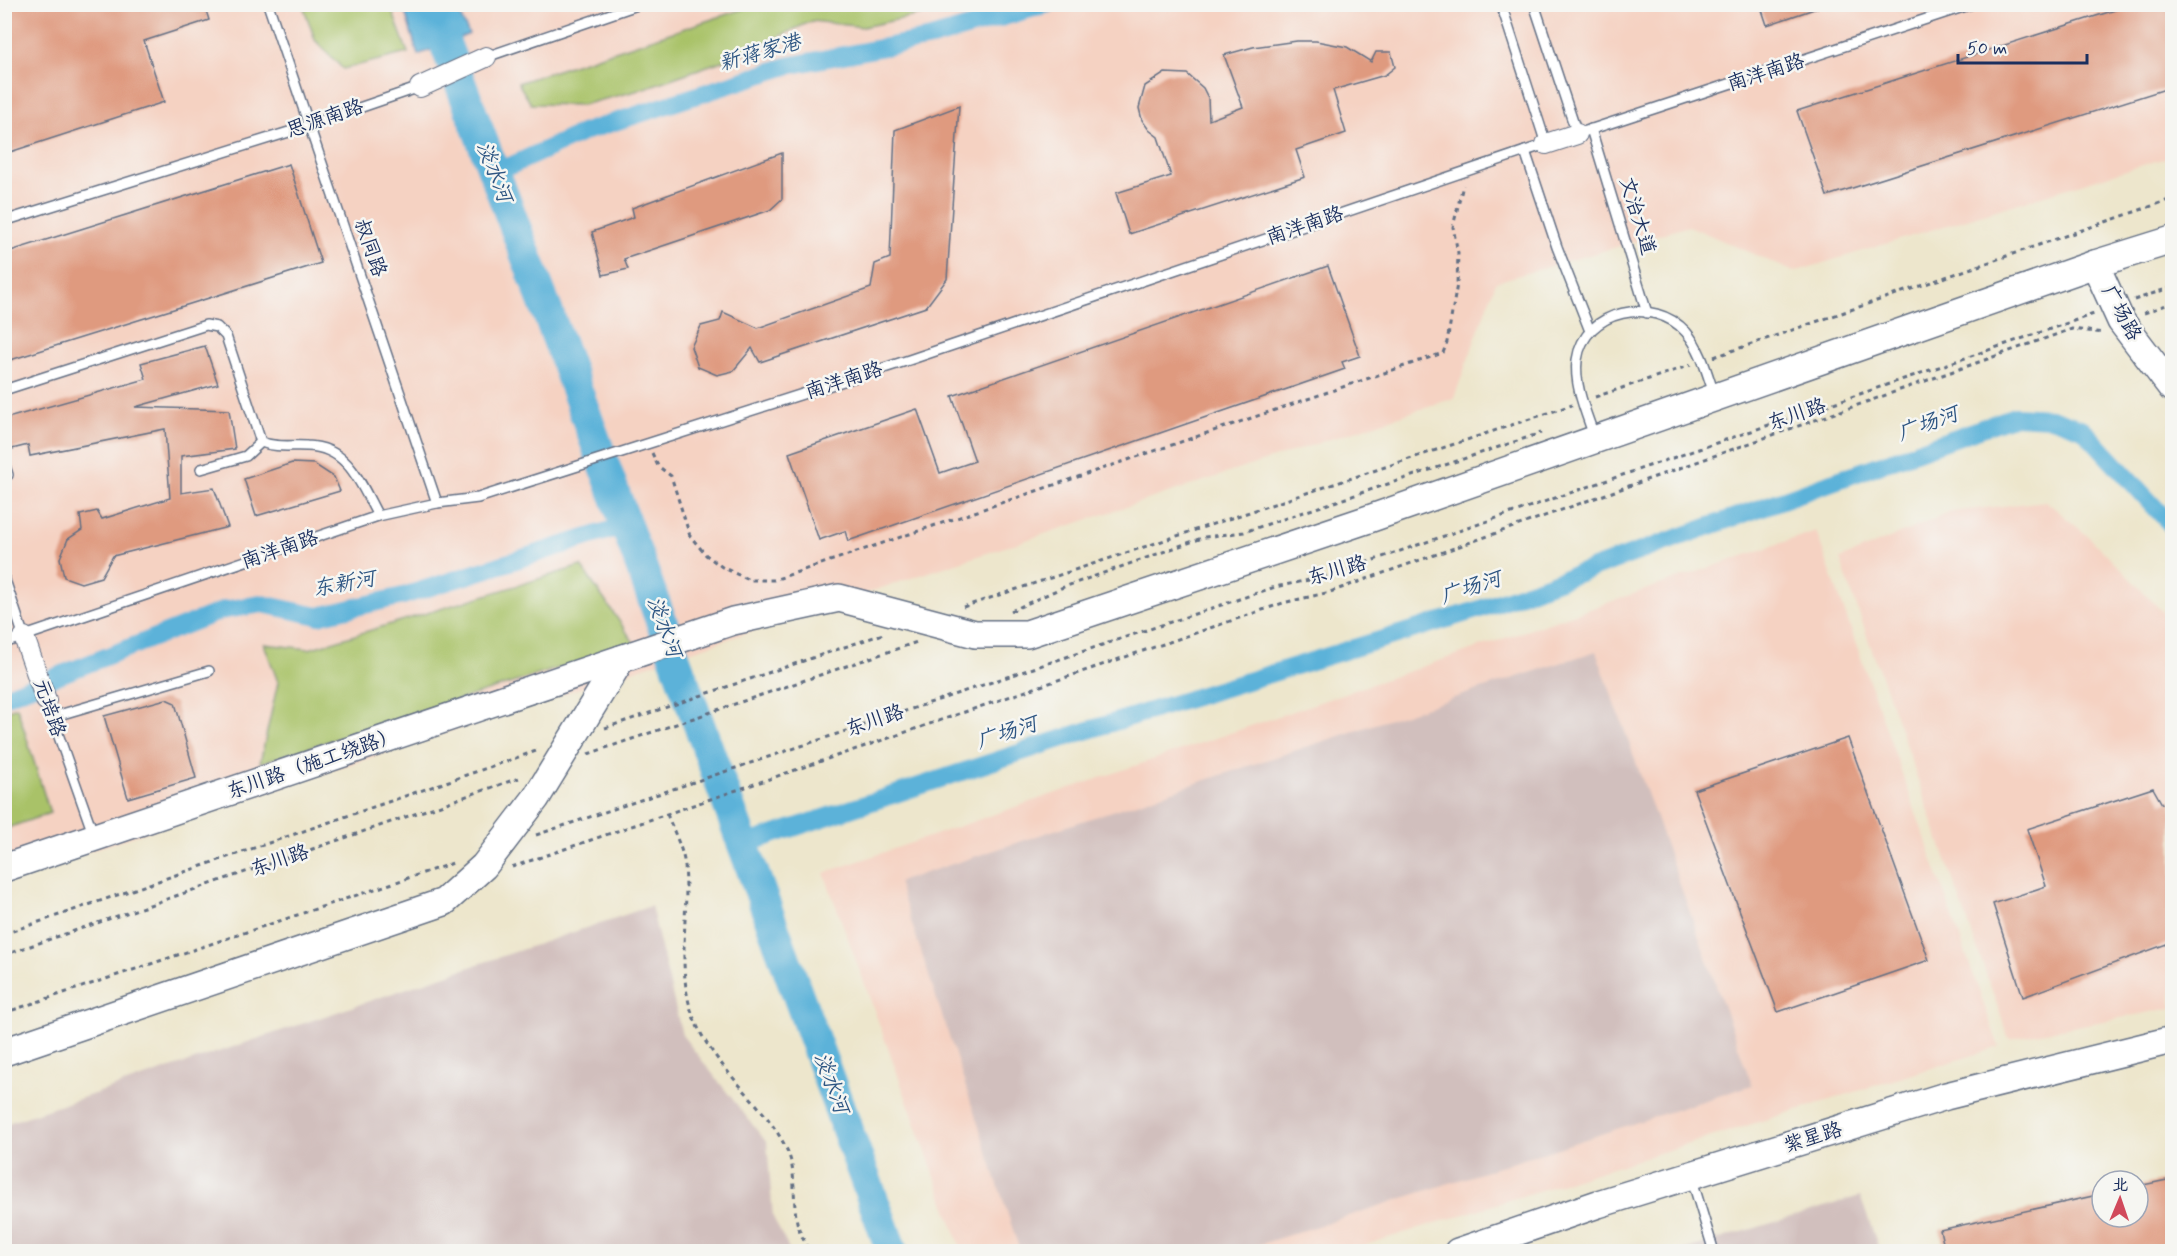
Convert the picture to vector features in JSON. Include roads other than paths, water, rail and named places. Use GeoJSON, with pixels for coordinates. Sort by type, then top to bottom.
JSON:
{"type":"FeatureCollection","features":[{"type":"Feature","properties":{"kind":"main road","name":"东川路"},"geometry":{"type":"LineString","coordinates":[[621,659],[733,621],[839,598],[975,634],[1027,634],[1366,520],[2095,264],[2172,240]]}},
{"type":"Feature","properties":{"kind":"main road","name":"广场路"},"geometry":{"type":"LineString","coordinates":[[2095,264],[2118,314],[2172,388]]}},
{"type":"Feature","properties":{"kind":"main road","name":"东川路（施工绕路）"},"geometry":{"type":"LineString","coordinates":[[4,868],[621,659]]}},
{"type":"Feature","properties":{"kind":"main road"},"geometry":{"type":"LineString","coordinates":[[4,1052],[444,903],[484,867],[536,798],[621,659]]}},
{"type":"Feature","properties":{"kind":"main road","name":"紫星路"},"geometry":{"type":"LineString","coordinates":[[1458,1251],[1690,1175],[1946,1096],[2172,1040]]}},
{"type":"Feature","properties":{"kind":"street","name":"思源南路"},"geometry":{"type":"LineString","coordinates":[[420,87],[486,57]]}},
{"type":"Feature","properties":{"kind":"street","name":"南洋南路"},"geometry":{"type":"LineString","coordinates":[[1546,144],[1584,131]]}},
{"type":"Feature","properties":{"kind":"street","name":"元培路"},"geometry":{"type":"LineString","coordinates":[[24,637],[49,709]]}},
{"type":"Feature","properties":{"kind":"lane","name":"叔同路"},"geometry":{"type":"LineString","coordinates":[[268,4],[437,503]]}},
{"type":"Feature","properties":{"kind":"lane","name":"思源南路"},"geometry":{"type":"LineString","coordinates":[[486,57],[640,4]]}},
{"type":"Feature","properties":{"kind":"lane"},"geometry":{"type":"LineString","coordinates":[[1501,4],[1546,144]]}},
{"type":"Feature","properties":{"kind":"lane","name":"文治大道"},"geometry":{"type":"LineString","coordinates":[[1534,4],[1584,131],[1647,313]]}},
{"type":"Feature","properties":{"kind":"lane","name":"南洋南路"},"geometry":{"type":"LineString","coordinates":[[1584,131],[1972,4]]}},
{"type":"Feature","properties":{"kind":"lane","name":"思源南路"},"geometry":{"type":"LineString","coordinates":[[4,221],[309,125],[420,87]]}},
{"type":"Feature","properties":{"kind":"lane","name":"南洋南路"},"geometry":{"type":"LineString","coordinates":[[4,643],[378,516],[437,503],[478,498],[559,474],[898,364],[1546,144]]}},
{"type":"Feature","properties":{"kind":"lane"},"geometry":{"type":"LineString","coordinates":[[1525,151],[1557,247],[1590,331]]}},
{"type":"Feature","properties":{"kind":"lane"},"geometry":{"type":"LineString","coordinates":[[1595,439],[1579,392],[1577,359],[1590,331],[1608,316],[1630,311],[1658,314],[1685,330],[1702,361],[1715,397]]}},
{"type":"Feature","properties":{"kind":"lane"},"geometry":{"type":"LineString","coordinates":[[4,390],[206,326],[217,327],[226,336],[261,442],[271,446],[309,446],[328,449],[345,460],[359,478],[378,516]]}},
{"type":"Feature","properties":{"kind":"lane"},"geometry":{"type":"LineString","coordinates":[[201,469],[246,456],[261,442]]}},
{"type":"Feature","properties":{"kind":"lane"},"geometry":{"type":"LineString","coordinates":[[4,463],[8,475]]}},
{"type":"Feature","properties":{"kind":"lane","name":"元培路"},"geometry":{"type":"LineString","coordinates":[[4,577],[24,637]]}},
{"type":"Feature","properties":{"kind":"lane"},"geometry":{"type":"LineString","coordinates":[[49,709],[209,671]]}},
{"type":"Feature","properties":{"kind":"lane","name":"元培路"},"geometry":{"type":"LineString","coordinates":[[49,709],[95,838]]}},
{"type":"Feature","properties":{"kind":"lane"},"geometry":{"type":"LineString","coordinates":[[1690,1175],[1714,1251]]}},
{"type":"Feature","properties":{"kind":"water"},"geometry":{"type":"Polygon","coordinates":[[[403,5],[455,5],[469,34],[418,55],[403,5]]]}},
{"type":"Feature","properties":{"kind":"waterway","name":"淡水河"},"geometry":{"type":"LineString","coordinates":[[430,4],[562,350],[892,1252]]}},
{"type":"Feature","properties":{"kind":"waterway","name":"新蒋家港"},"geometry":{"type":"LineString","coordinates":[[495,173],[584,132],[787,66],[931,38],[1048,4]]}},
{"type":"Feature","properties":{"kind":"waterway","name":"广场河"},"geometry":{"type":"LineString","coordinates":[[742,845],[1079,733],[1480,609],[2015,416],[2051,418],[2083,429],[2172,526]]}},
{"type":"Feature","properties":{"kind":"waterway","name":"东新河"},"geometry":{"type":"LineString","coordinates":[[4,697],[224,610],[262,604],[318,616],[403,596],[626,525]]}}]}
